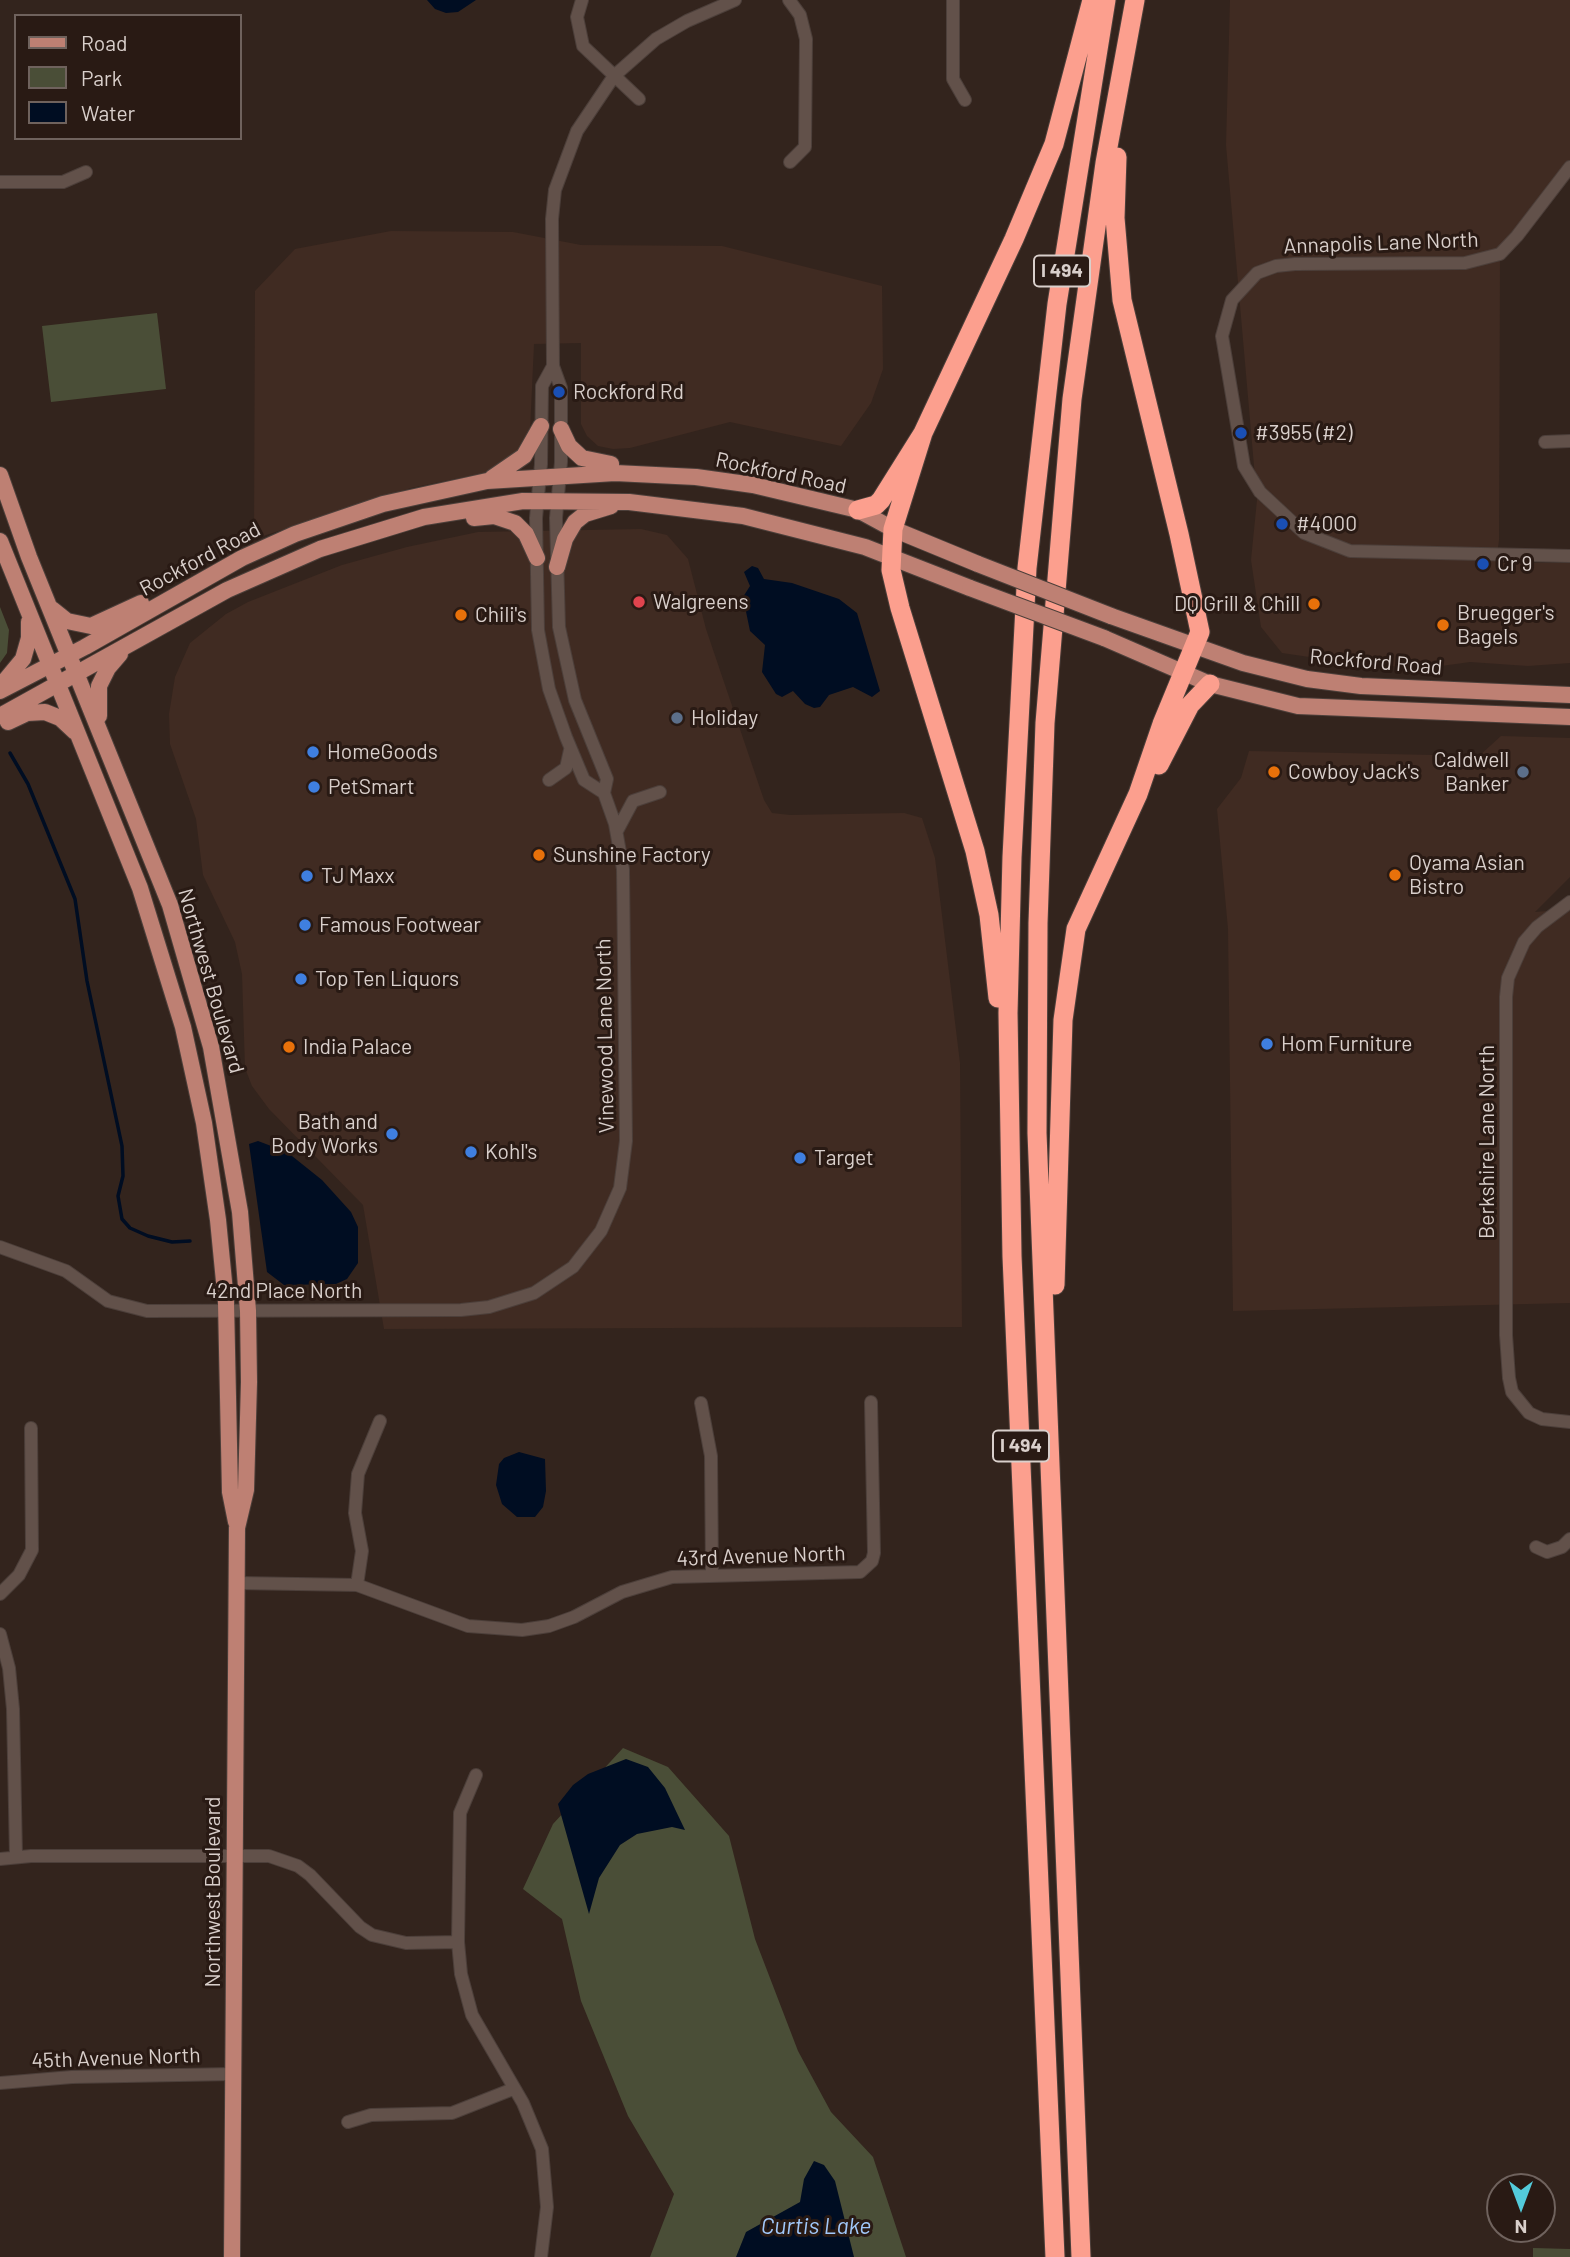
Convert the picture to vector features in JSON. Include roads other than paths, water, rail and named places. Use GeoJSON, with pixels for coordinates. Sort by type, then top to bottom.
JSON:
{"type":"FeatureCollection","features":[{"type":"Feature","properties":{"kind":"highway"},"geometry":{"type":"LineString","coordinates":[[858,510],[876,505],[881,500],[923,433],[1046,165],[1061,122],[1091,0]]}},
{"type":"Feature","properties":{"kind":"highway","name":"I 494"},"geometry":{"type":"LineString","coordinates":[[1055,2257],[1009,1126],[1012,857],[1027,568],[1057,304],[1106,0]]}},
{"type":"Feature","properties":{"kind":"highway","name":"I 494"},"geometry":{"type":"LineString","coordinates":[[1081,2257],[1037,1133],[1038,923],[1045,723],[1072,399],[1121,70],[1135,0]]}},
{"type":"Feature","properties":{"kind":"highway"},"geometry":{"type":"LineString","coordinates":[[1045,1351],[1054,1325],[1061,1067],[1070,962],[1076,929],[1138,794],[1167,711],[1200,632],[1119,281],[1115,210],[1121,70]]}},
{"type":"Feature","properties":{"kind":"highway"},"geometry":{"type":"LineString","coordinates":[[923,433],[893,530],[891,557],[900,608],[972,838],[986,898],[995,962],[1009,1126]]}},
{"type":"Feature","properties":{"kind":"highway"},"geometry":{"type":"LineString","coordinates":[[1138,794],[1155,773],[1190,705],[1210,684]]}},
{"type":"Feature","properties":{"kind":"main road"},"geometry":{"type":"LineString","coordinates":[[486,481],[524,456],[541,426]]}},
{"type":"Feature","properties":{"kind":"main road"},"geometry":{"type":"LineString","coordinates":[[561,429],[569,446],[589,461],[712,470],[737,474],[753,485]]}},
{"type":"Feature","properties":{"kind":"main road","name":"Rockford Road"},"geometry":{"type":"LineString","coordinates":[[0,691],[85,647],[242,558],[346,515],[442,489],[486,481],[560,474],[656,475],[753,485],[858,510],[893,530],[978,564],[1111,616],[1258,667],[1332,683],[1570,695]]}},
{"type":"Feature","properties":{"kind":"main road","name":"Northwest Boulevard"},"geometry":{"type":"LineString","coordinates":[[0,475],[47,602],[170,905],[211,1047],[233,1166],[248,1311],[246,1490],[237,1528]]}},
{"type":"Feature","properties":{"kind":"main road","name":"Rockford Road"},"geometry":{"type":"LineString","coordinates":[[0,716],[227,590],[337,542],[424,517],[558,499],[646,503],[762,519],[821,534],[891,557],[1104,638],[1210,684],[1241,694],[1318,709],[1570,717]]}},
{"type":"Feature","properties":{"kind":"main road"},"geometry":{"type":"LineString","coordinates":[[557,567],[568,531],[577,519],[604,508],[646,503]]}},
{"type":"Feature","properties":{"kind":"main road"},"geometry":{"type":"LineString","coordinates":[[424,517],[443,522],[494,516],[509,519],[526,534],[537,558]]}},
{"type":"Feature","properties":{"kind":"main road","name":"Northwest Boulevard"},"geometry":{"type":"LineString","coordinates":[[0,541],[140,888],[183,1027],[212,1171],[226,1310],[230,1492],[237,1528],[232,2257]]}},
{"type":"Feature","properties":{"kind":"main road"},"geometry":{"type":"LineString","coordinates":[[47,602],[67,621],[98,626],[168,589],[186,589]]}},
{"type":"Feature","properties":{"kind":"main road"},"geometry":{"type":"LineString","coordinates":[[0,685],[18,668],[25,654],[29,638],[28,612]]}},
{"type":"Feature","properties":{"kind":"main road"},"geometry":{"type":"LineString","coordinates":[[101,736],[97,705],[99,686],[115,659],[138,639]]}},
{"type":"Feature","properties":{"kind":"main road"},"geometry":{"type":"LineString","coordinates":[[0,726],[27,713],[46,712],[60,718],[79,736]]}},
{"type":"Feature","properties":{"kind":"street"},"geometry":{"type":"LineString","coordinates":[[582,0],[577,17],[583,46],[639,99]]}},
{"type":"Feature","properties":{"kind":"street","name":"Vinewood Lane North"},"geometry":{"type":"LineString","coordinates":[[573,1267],[601,1231],[612,1210],[624,1165],[623,869],[617,831],[604,793],[607,779],[575,700],[560,632],[557,567],[561,388],[553,366],[551,247],[555,190],[577,131],[614,76],[656,39],[687,21],[735,0]]}},
{"type":"Feature","properties":{"kind":"street"},"geometry":{"type":"LineString","coordinates":[[789,0],[800,15],[806,38],[805,147],[790,162]]}},
{"type":"Feature","properties":{"kind":"street"},"geometry":{"type":"LineString","coordinates":[[953,0],[953,79],[965,100]]}},
{"type":"Feature","properties":{"kind":"street","name":"Annapolis Lane North"},"geometry":{"type":"LineString","coordinates":[[1570,167],[1500,254],[1465,263],[1276,266],[1257,273],[1238,293],[1225,318],[1223,336],[1244,466],[1260,492],[1304,533],[1350,551],[1570,556]]}},
{"type":"Feature","properties":{"kind":"street"},"geometry":{"type":"LineString","coordinates":[[0,182],[63,182],[86,172]]}},
{"type":"Feature","properties":{"kind":"street","name":"Vinewood Lane North"},"geometry":{"type":"LineString","coordinates":[[553,366],[542,386],[537,558],[542,657],[569,746],[584,780],[604,793]]}},
{"type":"Feature","properties":{"kind":"street"},"geometry":{"type":"LineString","coordinates":[[1545,442],[1570,441]]}},
{"type":"Feature","properties":{"kind":"street"},"geometry":{"type":"LineString","coordinates":[[549,780],[566,768],[570,757],[569,746]]}},
{"type":"Feature","properties":{"kind":"street"},"geometry":{"type":"LineString","coordinates":[[617,831],[633,801],[660,792]]}},
{"type":"Feature","properties":{"kind":"street","name":"Berkshire Lane North"},"geometry":{"type":"LineString","coordinates":[[1570,902],[1537,927],[1524,942],[1508,978],[1506,1335],[1509,1378],[1519,1405],[1542,1419],[1570,1422]]}},
{"type":"Feature","properties":{"kind":"street","name":"42nd Place North"},"geometry":{"type":"LineString","coordinates":[[0,1247],[66,1271],[108,1301],[147,1311],[489,1307],[534,1293],[573,1267]]}},
{"type":"Feature","properties":{"kind":"street","name":"43rd Avenue North"},"geometry":{"type":"LineString","coordinates":[[237,1583],[357,1585],[468,1626],[522,1630],[549,1626],[647,1583],[672,1577],[860,1572],[873,1561],[874,1553],[871,1402]]}},
{"type":"Feature","properties":{"kind":"street"},"geometry":{"type":"LineString","coordinates":[[701,1403],[710,1456],[712,1575]]}},
{"type":"Feature","properties":{"kind":"street"},"geometry":{"type":"LineString","coordinates":[[357,1585],[362,1551],[355,1493],[365,1454],[380,1421]]}},
{"type":"Feature","properties":{"kind":"street"},"geometry":{"type":"LineString","coordinates":[[0,1594],[19,1575],[32,1550],[31,1428]]}},
{"type":"Feature","properties":{"kind":"street"},"geometry":{"type":"LineString","coordinates":[[1536,1547],[1547,1552],[1562,1548],[1570,1539]]}},
{"type":"Feature","properties":{"kind":"street"},"geometry":{"type":"LineString","coordinates":[[0,1634],[9,1668],[13,1709],[16,1856]]}},
{"type":"Feature","properties":{"kind":"street"},"geometry":{"type":"LineString","coordinates":[[476,1776],[460,1813],[458,1942],[464,1992],[472,2015],[533,2125],[546,2178],[547,2207],[541,2257]]}},
{"type":"Feature","properties":{"kind":"street"},"geometry":{"type":"LineString","coordinates":[[0,1859],[16,1856],[269,1856],[298,1866],[372,1935],[406,1943],[458,1942]]}},
{"type":"Feature","properties":{"kind":"street","name":"45th Avenue North"},"geometry":{"type":"LineString","coordinates":[[0,2083],[72,2077],[233,2074]]}},
{"type":"Feature","properties":{"kind":"street"},"geometry":{"type":"LineString","coordinates":[[348,2122],[371,2115],[452,2113],[513,2089]]}},
{"type":"Feature","properties":{"kind":"water"},"geometry":{"type":"Polygon","coordinates":[[[427,0],[476,0],[458,12],[446,13],[435,9],[427,0]]]}},
{"type":"Feature","properties":{"kind":"water"},"geometry":{"type":"Polygon","coordinates":[[[752,566],[758,568],[764,579],[792,583],[839,599],[857,613],[880,691],[872,697],[853,687],[829,695],[820,707],[814,708],[805,704],[793,691],[782,697],[776,694],[762,672],[765,645],[750,631],[743,597],[750,586],[744,572],[752,566]]]}},
{"type":"Feature","properties":{"kind":"water"},"geometry":{"type":"Polygon","coordinates":[[[258,1141],[287,1152],[322,1180],[351,1212],[358,1227],[358,1263],[347,1279],[336,1284],[284,1285],[267,1272],[249,1144],[258,1141]]]}},
{"type":"Feature","properties":{"kind":"water"},"geometry":{"type":"Polygon","coordinates":[[[519,1452],[545,1459],[546,1491],[543,1507],[535,1517],[517,1517],[502,1504],[496,1485],[499,1464],[504,1458],[519,1452]]]}},
{"type":"Feature","properties":{"kind":"water"},"geometry":{"type":"Polygon","coordinates":[[[626,1759],[648,1767],[665,1788],[685,1830],[672,1827],[637,1834],[620,1845],[599,1878],[589,1914],[558,1804],[573,1785],[588,1774],[626,1759]]]}},
{"type":"Feature","properties":{"kind":"water","name":"Curtis Lake"},"geometry":{"type":"Polygon","coordinates":[[[814,2161],[824,2165],[835,2181],[854,2257],[736,2257],[746,2232],[800,2202],[804,2179],[814,2161]]]}},
{"type":"Feature","properties":{"kind":"waterway"},"geometry":{"type":"LineString","coordinates":[[10,753],[28,784],[75,899],[87,981],[122,1146],[123,1176],[118,1196],[122,1219],[130,1228],[148,1236],[172,1242],[190,1241]]}},
{"type":"Feature","properties":{"kind":"place","name":"Rockford Rd"},"geometry":{"type":"Point","coordinates":[559,392]}},
{"type":"Feature","properties":{"kind":"place","name":"#3955 (#2)"},"geometry":{"type":"Point","coordinates":[1241,433]}},
{"type":"Feature","properties":{"kind":"place","name":"#4000"},"geometry":{"type":"Point","coordinates":[1282,524]}},
{"type":"Feature","properties":{"kind":"place","name":"Cr 9"},"geometry":{"type":"Point","coordinates":[1483,564]}},
{"type":"Feature","properties":{"kind":"place","name":"Walgreens"},"geometry":{"type":"Point","coordinates":[639,602]}},
{"type":"Feature","properties":{"kind":"place","name":"DQ Grill & Chill"},"geometry":{"type":"Point","coordinates":[1314,604]}},
{"type":"Feature","properties":{"kind":"place","name":"Chili's"},"geometry":{"type":"Point","coordinates":[461,615]}},
{"type":"Feature","properties":{"kind":"place","name":"Bruegger's Bagels"},"geometry":{"type":"Point","coordinates":[1443,625]}},
{"type":"Feature","properties":{"kind":"place","name":"Holiday"},"geometry":{"type":"Point","coordinates":[677,718]}},
{"type":"Feature","properties":{"kind":"place","name":"HomeGoods"},"geometry":{"type":"Point","coordinates":[313,752]}},
{"type":"Feature","properties":{"kind":"place","name":"Cowboy Jack's"},"geometry":{"type":"Point","coordinates":[1274,772]}},
{"type":"Feature","properties":{"kind":"place","name":"Caldwell Banker"},"geometry":{"type":"Point","coordinates":[1523,772]}},
{"type":"Feature","properties":{"kind":"place","name":"PetSmart"},"geometry":{"type":"Point","coordinates":[314,787]}},
{"type":"Feature","properties":{"kind":"place","name":"Sunshine Factory"},"geometry":{"type":"Point","coordinates":[539,855]}},
{"type":"Feature","properties":{"kind":"place","name":"Oyama Asian Bistro"},"geometry":{"type":"Point","coordinates":[1395,875]}},
{"type":"Feature","properties":{"kind":"place","name":"TJ Maxx"},"geometry":{"type":"Point","coordinates":[307,876]}},
{"type":"Feature","properties":{"kind":"place","name":"Famous Footwear"},"geometry":{"type":"Point","coordinates":[305,925]}},
{"type":"Feature","properties":{"kind":"place","name":"Top Ten Liquors"},"geometry":{"type":"Point","coordinates":[301,979]}},
{"type":"Feature","properties":{"kind":"place","name":"Hom Furniture"},"geometry":{"type":"Point","coordinates":[1267,1044]}},
{"type":"Feature","properties":{"kind":"place","name":"India Palace"},"geometry":{"type":"Point","coordinates":[289,1047]}},
{"type":"Feature","properties":{"kind":"place","name":"Bath and Body Works"},"geometry":{"type":"Point","coordinates":[392,1134]}},
{"type":"Feature","properties":{"kind":"place","name":"Kohl's"},"geometry":{"type":"Point","coordinates":[471,1152]}},
{"type":"Feature","properties":{"kind":"place","name":"Target"},"geometry":{"type":"Point","coordinates":[800,1158]}}]}
